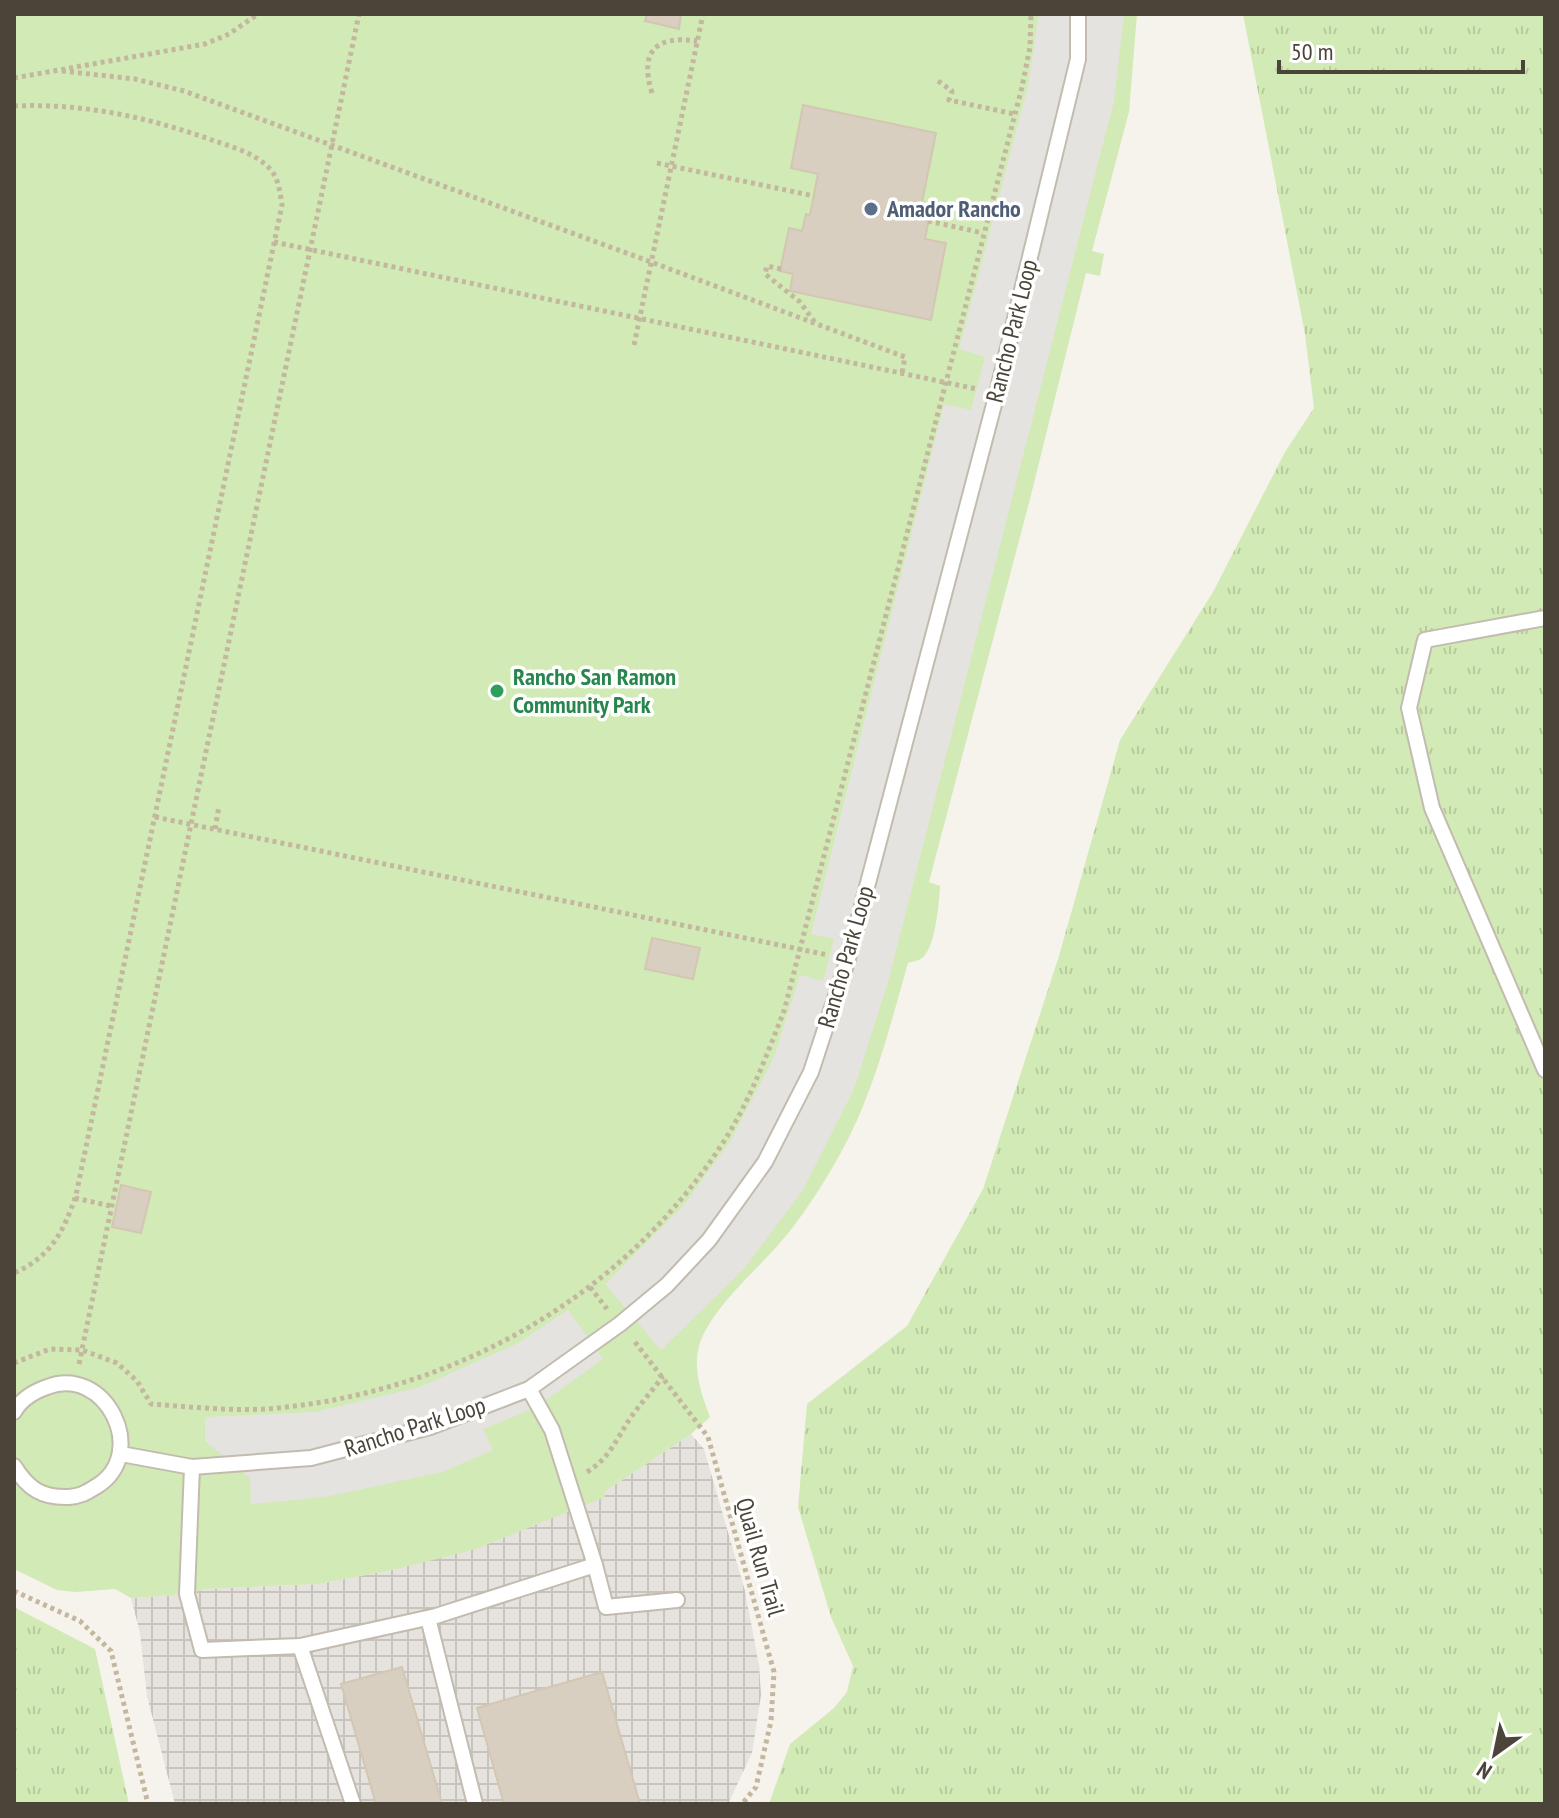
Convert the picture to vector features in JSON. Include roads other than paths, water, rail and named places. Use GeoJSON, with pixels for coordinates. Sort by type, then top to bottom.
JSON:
{"type":"FeatureCollection","features":[{"type":"Feature","properties":{"kind":"lane","name":"Rancho Park Loop"},"geometry":{"type":"LineString","coordinates":[[121,1454],[192,1467],[311,1458],[430,1427],[529,1389],[620,1324],[667,1285],[709,1240],[765,1162],[811,1072],[848,959],[997,393],[1078,59],[1078,14]]}},
{"type":"Feature","properties":{"kind":"lane"},"geometry":{"type":"LineString","coordinates":[[1545,618],[1425,640],[1409,708],[1432,808],[1545,1070]]}},
{"type":"Feature","properties":{"kind":"lane"},"geometry":{"type":"LineString","coordinates":[[14,1412],[32,1392],[53,1384],[75,1384],[96,1393],[112,1410],[121,1431],[121,1454],[107,1480],[81,1496],[51,1497],[25,1483],[14,1466]]}},
{"type":"Feature","properties":{"kind":"lane"},"geometry":{"type":"LineString","coordinates":[[529,1389],[552,1430],[569,1477],[606,1607],[677,1600]]}},
{"type":"Feature","properties":{"kind":"lane"},"geometry":{"type":"LineString","coordinates":[[192,1467],[187,1594],[202,1650],[300,1646],[428,1618],[595,1565]]}},
{"type":"Feature","properties":{"kind":"lane"},"geometry":{"type":"LineString","coordinates":[[428,1618],[475,1804]]}},
{"type":"Feature","properties":{"kind":"lane"},"geometry":{"type":"LineString","coordinates":[[300,1646],[353,1804]]}},
{"type":"Feature","properties":{"kind":"place","name":"Amador Rancho"},"geometry":{"type":"Point","coordinates":[871,209]}},
{"type":"Feature","properties":{"kind":"place","name":"Rancho San Ramon Community Park"},"geometry":{"type":"Point","coordinates":[497,691]}}]}
